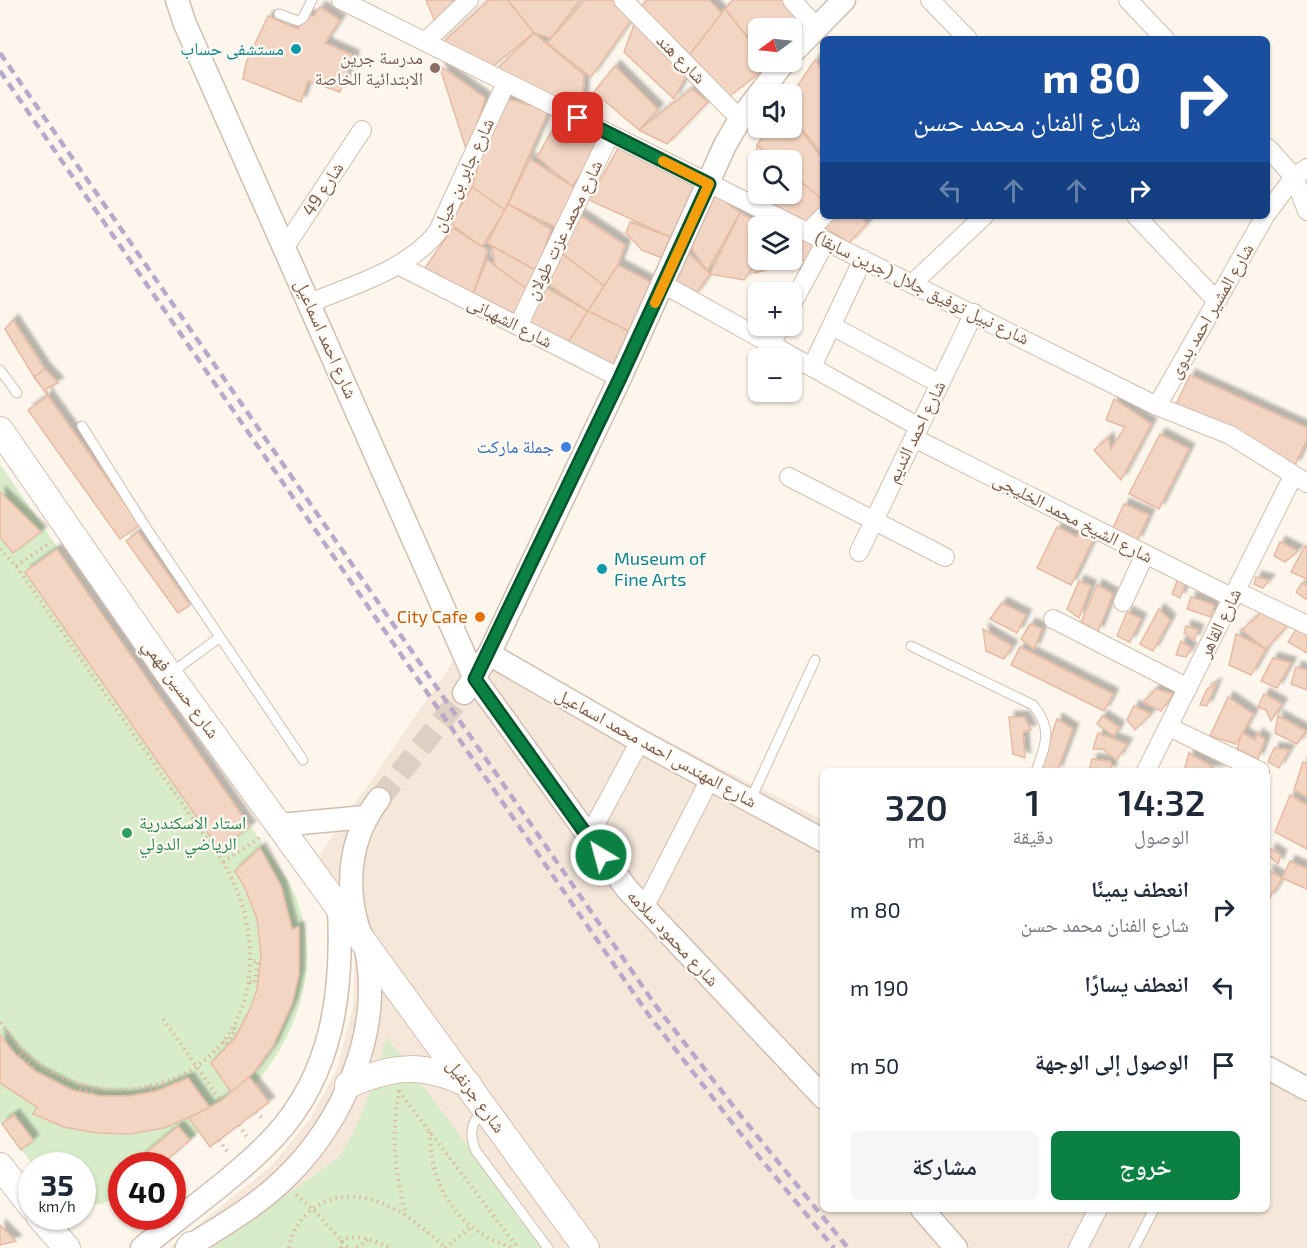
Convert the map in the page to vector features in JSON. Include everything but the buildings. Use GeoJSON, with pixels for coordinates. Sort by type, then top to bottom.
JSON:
{"type":"FeatureCollection","features":[{"type":"Feature","properties":{"kind":"main road","name":"شارع حسين فهمي"},"geometry":{"type":"LineString","coordinates":[[0,430],[169,674],[365,945]]}},
{"type":"Feature","properties":{"kind":"main road","name":"شارع جرنفيل"},"geometry":{"type":"LineString","coordinates":[[365,945],[586,1248]]}},
{"type":"Feature","properties":{"kind":"main road"},"geometry":{"type":"LineString","coordinates":[[348,1085],[375,1073],[405,1068],[438,1072],[468,1084]]}},
{"type":"Feature","properties":{"kind":"main road"},"geometry":{"type":"LineString","coordinates":[[0,1166],[18,1189]]}},
{"type":"Feature","properties":{"kind":"main road"},"geometry":{"type":"LineString","coordinates":[[51,1230],[67,1248]]}},
{"type":"Feature","properties":{"kind":"street","name":"شارع احمد اسماعيل"},"geometry":{"type":"LineString","coordinates":[[177,0],[190,35],[310,303],[470,686]]}},
{"type":"Feature","properties":{"kind":"street","name":"شارع نبيل توفيق جلال (جرين سابقا)"},"geometry":{"type":"LineString","coordinates":[[341,0],[1157,406],[1230,435],[1300,479]]}},
{"type":"Feature","properties":{"kind":"street"},"geometry":{"type":"LineString","coordinates":[[424,42],[469,0]]}},
{"type":"Feature","properties":{"kind":"street","name":"شارع هند"},"geometry":{"type":"LineString","coordinates":[[623,0],[740,118]]}},
{"type":"Feature","properties":{"kind":"street"},"geometry":{"type":"LineString","coordinates":[[792,0],[816,27]]}},
{"type":"Feature","properties":{"kind":"street"},"geometry":{"type":"LineString","coordinates":[[802,42],[844,0]]}},
{"type":"Feature","properties":{"kind":"street"},"geometry":{"type":"LineString","coordinates":[[930,0],[965,36]]}},
{"type":"Feature","properties":{"kind":"street"},"geometry":{"type":"LineString","coordinates":[[1128,0],[1162,36]]}},
{"type":"Feature","properties":{"kind":"street"},"geometry":{"type":"LineString","coordinates":[[470,686],[489,654],[620,378],[725,145],[740,118],[776,72]]}},
{"type":"Feature","properties":{"kind":"street","name":"شارع جابر بن حيان"},"geometry":{"type":"LineString","coordinates":[[310,303],[400,266],[415,256],[437,233],[506,82]]}},
{"type":"Feature","properties":{"kind":"street","name":"شارع 49"},"geometry":{"type":"LineString","coordinates":[[285,247],[362,130]]}},
{"type":"Feature","properties":{"kind":"street","name":"شارع محمد عزت طولان"},"geometry":{"type":"LineString","coordinates":[[518,326],[610,134]]}},
{"type":"Feature","properties":{"kind":"street"},"geometry":{"type":"LineString","coordinates":[[1270,150],[1300,172],[1307,211]]}},
{"type":"Feature","properties":{"kind":"street","name":"شارع المشير احمد بدوى"},"geometry":{"type":"LineString","coordinates":[[1270,209],[1300,172]]}},
{"type":"Feature","properties":{"kind":"street"},"geometry":{"type":"LineString","coordinates":[[808,232],[821,219]]}},
{"type":"Feature","properties":{"kind":"street"},"geometry":{"type":"LineString","coordinates":[[913,283],[981,219]]}},
{"type":"Feature","properties":{"kind":"street"},"geometry":{"type":"LineString","coordinates":[[1139,219],[1217,301]]}},
{"type":"Feature","properties":{"kind":"street","name":"شارع المشير احمد بدوى"},"geometry":{"type":"LineString","coordinates":[[1157,406],[1263,219]]}},
{"type":"Feature","properties":{"kind":"street"},"geometry":{"type":"LineString","coordinates":[[802,285],[826,241]]}},
{"type":"Feature","properties":{"kind":"street"},"geometry":{"type":"LineString","coordinates":[[812,368],[863,259]]}},
{"type":"Feature","properties":{"kind":"street","name":"شارع الشهبانى"},"geometry":{"type":"LineString","coordinates":[[400,266],[620,378]]}},
{"type":"Feature","properties":{"kind":"street","name":"شارع الشيخ محمد الخليجى"},"geometry":{"type":"LineString","coordinates":[[663,284],[771,344],[916,432],[1145,554],[1307,625]]}},
{"type":"Feature","properties":{"kind":"street","name":"شارع احمد النديم"},"geometry":{"type":"LineString","coordinates":[[859,552],[974,313]]}},
{"type":"Feature","properties":{"kind":"street"},"geometry":{"type":"LineString","coordinates":[[832,326],[940,384]]}},
{"type":"Feature","properties":{"kind":"street"},"geometry":{"type":"LineString","coordinates":[[771,344],[775,336]]}},
{"type":"Feature","properties":{"kind":"street"},"geometry":{"type":"LineString","coordinates":[[789,477],[945,557]]}},
{"type":"Feature","properties":{"kind":"street","name":"شارع القاهر"},"geometry":{"type":"LineString","coordinates":[[1148,768],[1234,594],[1300,479]]}},
{"type":"Feature","properties":{"kind":"street"},"geometry":{"type":"LineString","coordinates":[[1123,602],[1145,554]]}},
{"type":"Feature","properties":{"kind":"street"},"geometry":{"type":"LineString","coordinates":[[1053,620],[1188,688]]}},
{"type":"Feature","properties":{"kind":"street","name":"شارع المهندس احمد محمد اسماعيل"},"geometry":{"type":"LineString","coordinates":[[489,654],[640,741],[820,839]]}},
{"type":"Feature","properties":{"kind":"street","name":"شارع محمود سلامه"},"geometry":{"type":"LineString","coordinates":[[470,686],[644,908],[820,1094]]}},
{"type":"Feature","properties":{"kind":"street"},"geometry":{"type":"LineString","coordinates":[[1169,727],[1254,768]]}},
{"type":"Feature","properties":{"kind":"street"},"geometry":{"type":"LineString","coordinates":[[588,838],[640,741]]}},
{"type":"Feature","properties":{"kind":"street"},"geometry":{"type":"LineString","coordinates":[[644,908],[710,779]]}},
{"type":"Feature","properties":{"kind":"street"},"geometry":{"type":"LineString","coordinates":[[189,1247],[246,1210],[280,1183],[318,1140],[348,1085],[362,1047],[370,999],[365,945],[352,903],[351,881],[357,838],[365,817],[379,799]]}},
{"type":"Feature","properties":{"kind":"street"},"geometry":{"type":"LineString","coordinates":[[280,825],[365,817]]}},
{"type":"Feature","properties":{"kind":"street"},"geometry":{"type":"LineString","coordinates":[[142,1248],[258,1152],[296,1110],[312,1083],[324,1054],[338,988],[339,909]]}},
{"type":"Feature","properties":{"kind":"street"},"geometry":{"type":"LineString","coordinates":[[1270,1069],[1307,1089]]}},
{"type":"Feature","properties":{"kind":"street"},"geometry":{"type":"LineString","coordinates":[[258,1152],[280,1183]]}},
{"type":"Feature","properties":{"kind":"street"},"geometry":{"type":"LineString","coordinates":[[925,1212],[956,1248]]}},
{"type":"Feature","properties":{"kind":"street"},"geometry":{"type":"LineString","coordinates":[[1078,1248],[1096,1212]]}},
{"type":"Feature","properties":{"kind":"lane"},"geometry":{"type":"LineString","coordinates":[[279,14],[298,21],[303,18],[312,0]]}},
{"type":"Feature","properties":{"kind":"lane"},"geometry":{"type":"LineString","coordinates":[[0,370],[17,393]]}},
{"type":"Feature","properties":{"kind":"lane"},"geometry":{"type":"LineString","coordinates":[[82,426],[116,483],[303,760]]}},
{"type":"Feature","properties":{"kind":"lane"},"geometry":{"type":"LineString","coordinates":[[169,674],[220,637]]}},
{"type":"Feature","properties":{"kind":"lane"},"geometry":{"type":"LineString","coordinates":[[911,646],[1033,705],[1042,715],[1047,729],[1047,744],[1037,768]]}},
{"type":"Feature","properties":{"kind":"lane"},"geometry":{"type":"LineString","coordinates":[[750,801],[814,660]]}},
{"type":"Feature","properties":{"kind":"lane"},"geometry":{"type":"LineString","coordinates":[[486,1109],[478,1115],[471,1133],[476,1151],[548,1248]]}},
{"type":"Feature","properties":{"kind":"lane"},"geometry":{"type":"LineString","coordinates":[[1134,1248],[1152,1212]]}},
{"type":"Feature","properties":{"kind":"path"},"geometry":{"type":"LineString","coordinates":[[16,566],[69,529]]}},
{"type":"Feature","properties":{"kind":"path"},"geometry":{"type":"LineString","coordinates":[[0,549],[16,566],[223,862],[243,906],[252,961],[246,999],[233,1026],[222,1042],[196,1066],[148,1086],[122,1090],[96,1088],[60,1076],[23,1050],[0,1022]]}},
{"type":"Feature","properties":{"kind":"path"},"geometry":{"type":"LineString","coordinates":[[223,862],[280,825]]}},
{"type":"Feature","properties":{"kind":"path"},"geometry":{"type":"LineString","coordinates":[[250,982],[255,983],[258,972],[258,961],[252,961]]}},
{"type":"Feature","properties":{"kind":"path"},"geometry":{"type":"LineString","coordinates":[[163,1019],[221,1101]]}},
{"type":"Feature","properties":{"kind":"path"},"geometry":{"type":"LineString","coordinates":[[222,1042],[225,1044],[232,1038],[236,1029],[233,1026]]}},
{"type":"Feature","properties":{"kind":"path"},"geometry":{"type":"LineString","coordinates":[[23,1050],[19,1054],[25,1061],[33,1067],[37,1062]]}},
{"type":"Feature","properties":{"kind":"path"},"geometry":{"type":"LineString","coordinates":[[148,1086],[149,1091],[157,1090],[164,1086],[162,1082]]}},
{"type":"Feature","properties":{"kind":"path"},"geometry":{"type":"LineString","coordinates":[[81,1084],[80,1089],[86,1092],[94,1093],[96,1088]]}},
{"type":"Feature","properties":{"kind":"path"},"geometry":{"type":"LineString","coordinates":[[406,1216],[393,1155],[394,1120],[399,1090],[516,1248]]}},
{"type":"Feature","properties":{"kind":"path"},"geometry":{"type":"LineString","coordinates":[[430,1132],[430,1150],[438,1185],[452,1208],[471,1227],[486,1237],[516,1248]]}},
{"type":"Feature","properties":{"kind":"path"},"geometry":{"type":"LineString","coordinates":[[280,1183],[313,1209],[348,1248]]}},
{"type":"Feature","properties":{"kind":"path"},"geometry":{"type":"LineString","coordinates":[[289,1248],[297,1226],[313,1209],[332,1199],[353,1196],[382,1204],[406,1216],[445,1248],[471,1227]]}},
{"type":"Feature","properties":{"kind":"path"},"geometry":{"type":"LineString","coordinates":[[342,1241],[351,1236],[368,1238],[389,1248]]}},
{"type":"Feature","properties":{"kind":"path"},"geometry":{"type":"LineString","coordinates":[[357,1248],[368,1238]]}},
{"type":"Feature","properties":{"kind":"path"},"geometry":{"type":"LineString","coordinates":[[341,1248],[342,1241]]}},
{"type":"Feature","properties":{"kind":"path"},"geometry":{"type":"LineString","coordinates":[[373,1248],[378,1243]]}},
{"type":"Feature","properties":{"kind":"shaded area"},"geometry":{"type":"Polygon","coordinates":[[[499,655],[820,818],[820,1212],[1270,1212],[1270,1057],[1307,1077],[1307,1248],[169,1248],[270,1167],[311,1118],[337,1069],[353,1007],[355,948],[302,880],[457,656],[499,655]]]}},
{"type":"Feature","properties":{"kind":"green space","name":"استاد الاسكندرية الرياضي الدولي"},"geometry":{"type":"Polygon","coordinates":[[[0,464],[286,878],[298,904],[305,930],[307,958],[304,985],[287,1037],[255,1084],[269,1102],[210,1147],[199,1132],[175,1152],[108,1152],[108,1201],[96,1204],[96,1152],[23,1152],[0,1122],[0,464]]]}},
{"type":"Feature","properties":{"kind":"green space"},"geometry":{"type":"Polygon","coordinates":[[[386,1036],[544,1248],[212,1248],[338,1158],[352,1135],[377,1077],[386,1036]]]}},
{"type":"Feature","properties":{"kind":"tunnel"},"geometry":{"type":"LineString","coordinates":[[379,799],[464,693]]}},
{"type":"Feature","properties":{"kind":"railway"},"geometry":{"type":"LineString","coordinates":[[0,53],[656,1006],[848,1248]]}},
{"type":"Feature","properties":{"kind":"railway"},"geometry":{"type":"LineString","coordinates":[[0,71],[648,1014],[751,1147],[834,1248]]}},
{"type":"Feature","properties":{"kind":"slow traffic"},"geometry":{"type":"LineString","coordinates":[[655,303],[709,184],[663,161]]}},
{"type":"Feature","properties":{"kind":"place","name":"مستشفى حساب"},"geometry":{"type":"Point","coordinates":[296,49]}},
{"type":"Feature","properties":{"kind":"place","name":"مدرسة جرين الابتدائية الخاصة"},"geometry":{"type":"Point","coordinates":[435,68]}},
{"type":"Feature","properties":{"kind":"place","name":"جملة ماركت"},"geometry":{"type":"Point","coordinates":[566,447]}},
{"type":"Feature","properties":{"kind":"place","name":"Museum of Fine Arts"},"geometry":{"type":"Point","coordinates":[602,569]}},
{"type":"Feature","properties":{"kind":"place","name":"City Cafe"},"geometry":{"type":"Point","coordinates":[480,617]}},
{"type":"Feature","properties":{"kind":"place","name":"استاد الاسكندرية الرياضي الدولي"},"geometry":{"type":"Point","coordinates":[127,833]}},
{"type":"Feature","properties":{"kind":"route"},"geometry":{"type":"LineString","coordinates":[[578,118],[709,184],[620,378],[475,679],[601,855]]}}]}
